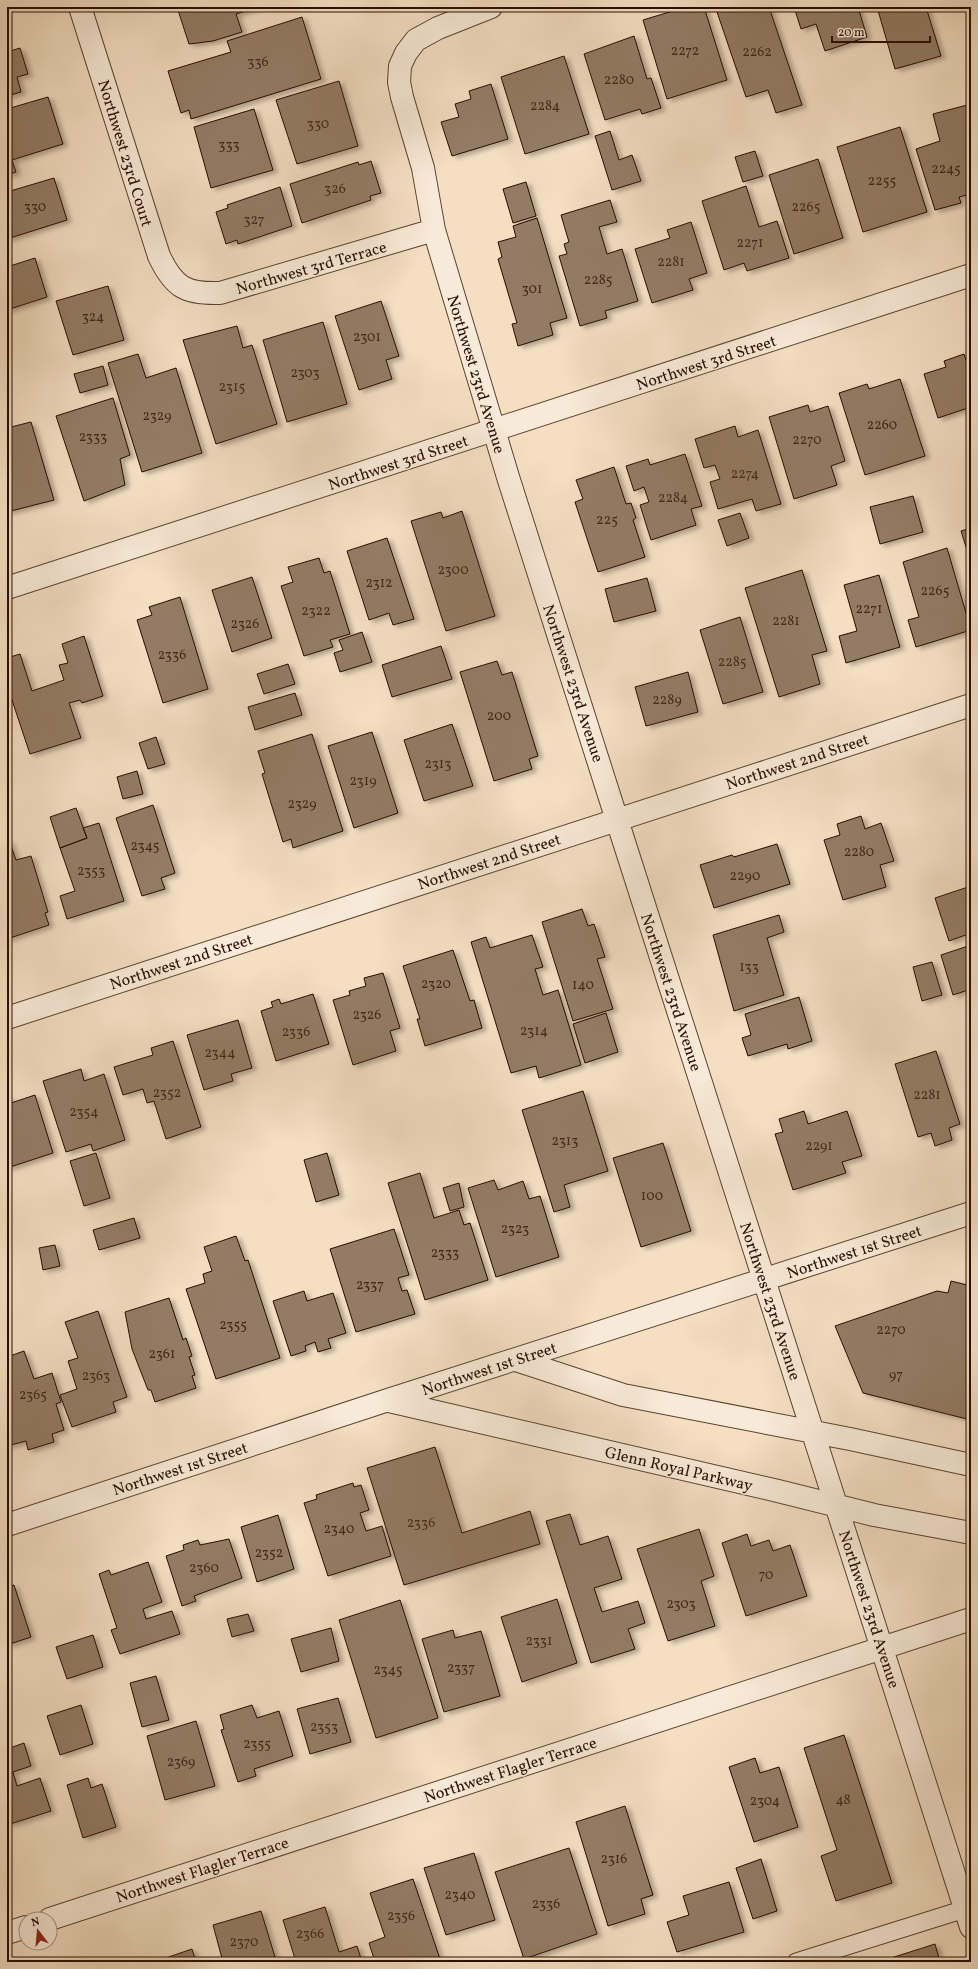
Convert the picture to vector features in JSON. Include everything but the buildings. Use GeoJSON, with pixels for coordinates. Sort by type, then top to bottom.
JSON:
{"type":"FeatureCollection","features":[{"type":"Feature","properties":{"kind":"street","name":"Northwest 23rd Court"},"geometry":{"type":"LineString","coordinates":[[80,7],[159,256],[166,272],[176,284],[187,290]]}},
{"type":"Feature","properties":{"kind":"street","name":"Northwest 23rd Avenue"},"geometry":{"type":"LineString","coordinates":[[491,7],[438,28],[416,40],[406,53],[400,66],[400,89],[423,168],[434,230],[494,431],[617,820],[838,1506],[968,1918]]}},
{"type":"Feature","properties":{"kind":"street","name":"Northwest 3rd Terrace"},"geometry":{"type":"LineString","coordinates":[[187,290],[203,294],[220,293],[434,230]]}},
{"type":"Feature","properties":{"kind":"street","name":"Northwest 3rd Street"},"geometry":{"type":"LineString","coordinates":[[7,588],[971,275]]}},
{"type":"Feature","properties":{"kind":"street","name":"Northwest 2nd Street"},"geometry":{"type":"LineString","coordinates":[[7,1018],[971,705]]}},
{"type":"Feature","properties":{"kind":"street","name":"Northwest 1st Street"},"geometry":{"type":"LineString","coordinates":[[7,1526],[388,1400],[971,1213]]}},
{"type":"Feature","properties":{"kind":"street"},"geometry":{"type":"LineString","coordinates":[[516,1360],[623,1395],[971,1465]]}},
{"type":"Feature","properties":{"kind":"street","name":"Glenn Royal Parkway"},"geometry":{"type":"LineString","coordinates":[[388,1400],[874,1515],[971,1533]]}},
{"type":"Feature","properties":{"kind":"street","name":"Northwest Flagler Terrace"},"geometry":{"type":"LineString","coordinates":[[58,1916],[971,1619]]}},
{"type":"Feature","properties":{"kind":"street"},"geometry":{"type":"LineString","coordinates":[[7,1933],[18,1930]]}},
{"type":"Feature","properties":{"kind":"lane"},"geometry":{"type":"LineString","coordinates":[[796,1962],[968,1918]]}}]}
